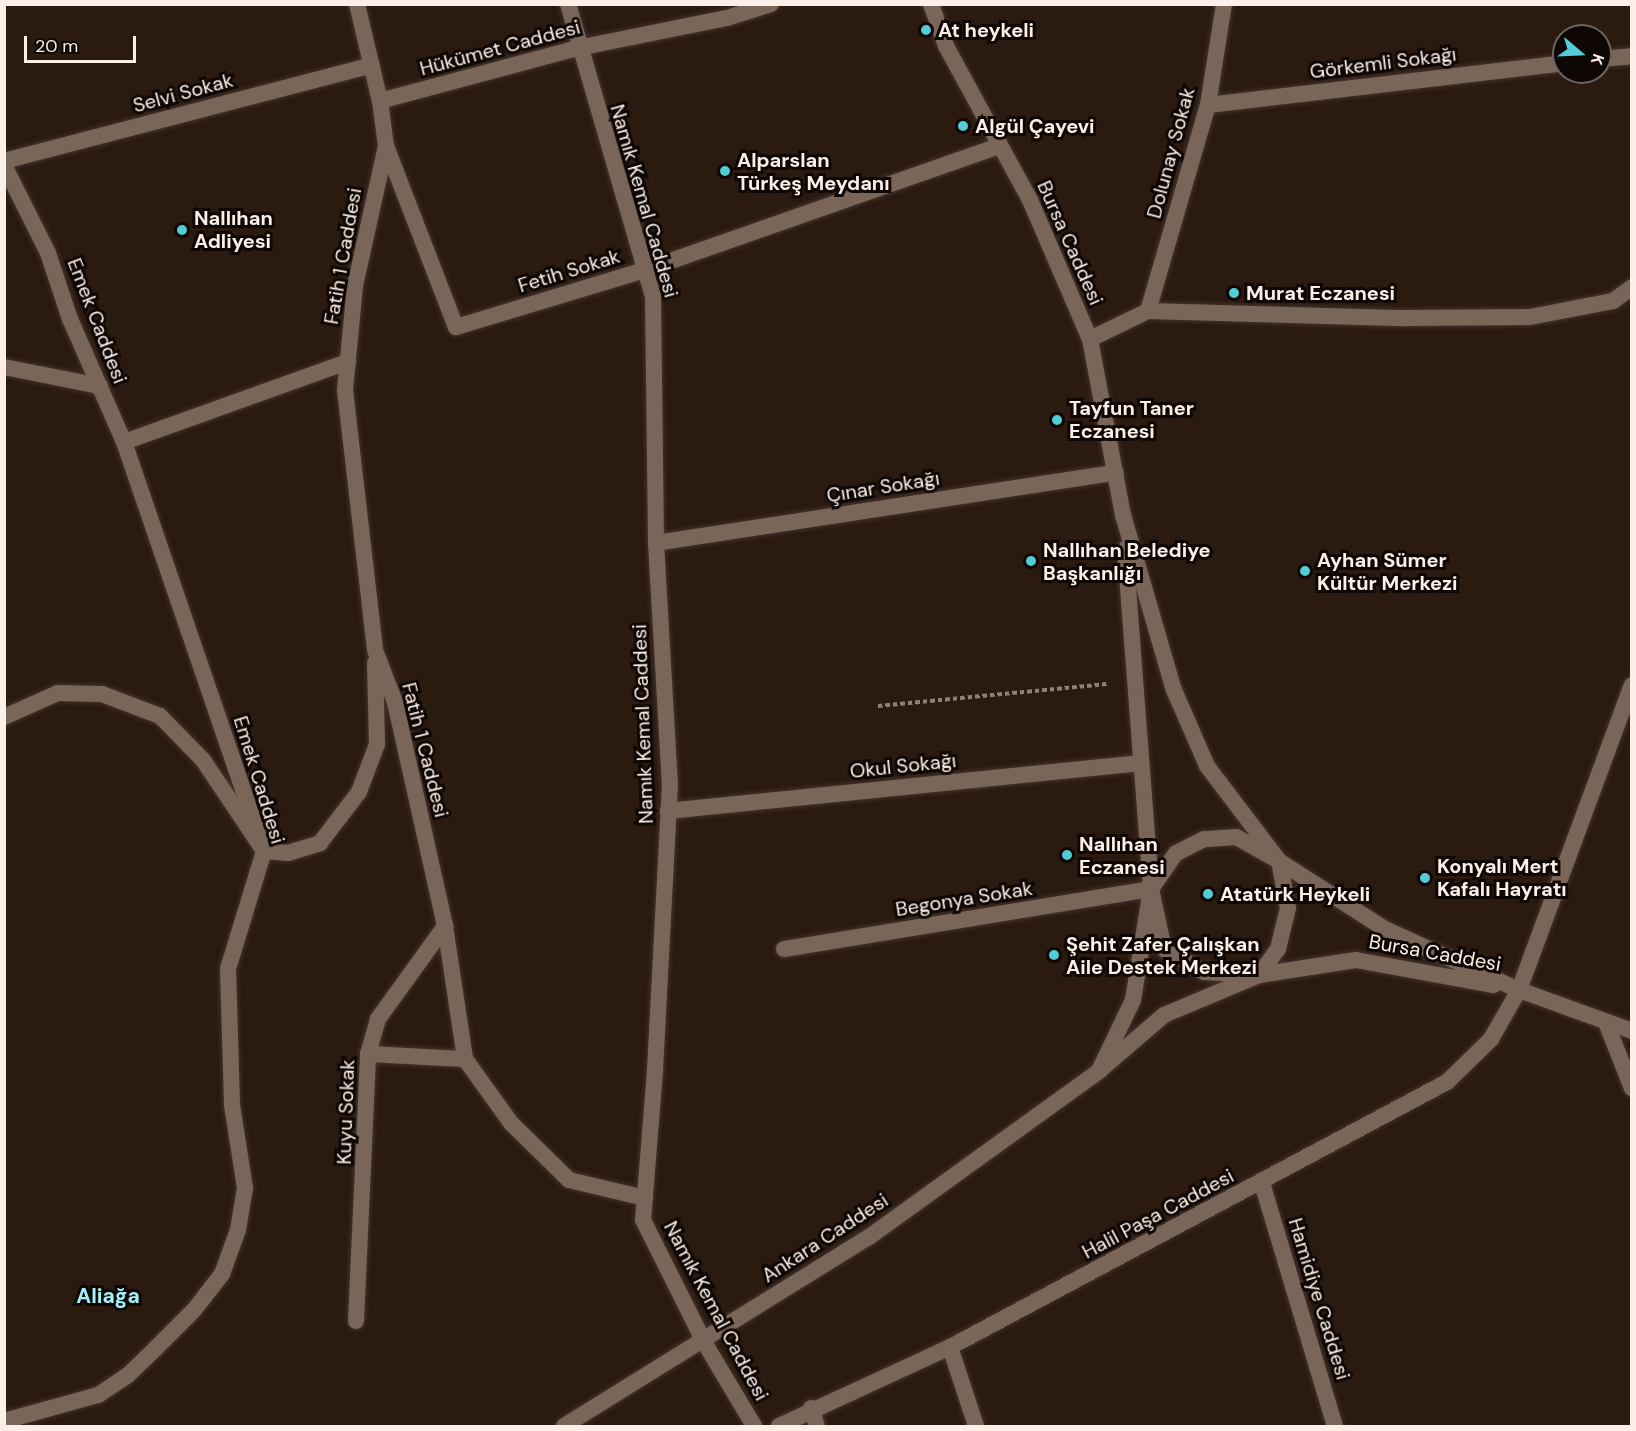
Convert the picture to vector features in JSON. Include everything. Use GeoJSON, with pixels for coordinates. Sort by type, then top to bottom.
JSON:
{"type":"FeatureCollection","features":[{"type":"Feature","properties":{"kind":"street"},"geometry":{"type":"LineString","coordinates":[[357,4],[380,101],[386,146]]}},
{"type":"Feature","properties":{"kind":"street","name":"Namık Kemal Caddesi"},"geometry":{"type":"LineString","coordinates":[[568,4],[578,48],[653,296],[656,543],[668,811],[643,1220],[704,1342],[754,1426]]}},
{"type":"Feature","properties":{"kind":"street","name":"Hükümet Caddesi"},"geometry":{"type":"LineString","coordinates":[[380,101],[726,11],[771,4]]}},
{"type":"Feature","properties":{"kind":"street","name":"Bursa Caddesi"},"geometry":{"type":"LineString","coordinates":[[931,4],[946,46],[1030,200],[1090,339],[1123,515],[1150,889],[1164,949],[1204,972],[1259,975],[1356,960],[1520,990]]}},
{"type":"Feature","properties":{"kind":"street","name":"Dolunay Sokak"},"geometry":{"type":"LineString","coordinates":[[1148,311],[1208,105],[1224,4]]}},
{"type":"Feature","properties":{"kind":"street"},"geometry":{"type":"LineString","coordinates":[[1612,58],[1632,56]]}},
{"type":"Feature","properties":{"kind":"street","name":"Görkemli Sokağı"},"geometry":{"type":"LineString","coordinates":[[1208,105],[1552,64]]}},
{"type":"Feature","properties":{"kind":"street","name":"Selvi Sokak"},"geometry":{"type":"LineString","coordinates":[[4,163],[372,65]]}},
{"type":"Feature","properties":{"kind":"street","name":"Fetih Sokak"},"geometry":{"type":"LineString","coordinates":[[386,146],[456,327],[645,270],[999,146]]}},
{"type":"Feature","properties":{"kind":"street","name":"Fatih 1 Caddesi"},"geometry":{"type":"LineString","coordinates":[[386,146],[355,286],[345,390],[375,650],[395,702],[445,926],[465,1059],[511,1122],[569,1180],[645,1198]]}},
{"type":"Feature","properties":{"kind":"street","name":"Emek Caddesi"},"geometry":{"type":"LineString","coordinates":[[4,163],[48,253],[70,319],[124,442],[264,851],[228,969],[232,1105],[245,1188],[238,1230],[222,1274],[153,1351],[128,1375],[98,1395],[4,1421]]}},
{"type":"Feature","properties":{"kind":"street"},"geometry":{"type":"LineString","coordinates":[[1090,339],[1148,311],[1405,318],[1530,317],[1613,301],[1632,287]]}},
{"type":"Feature","properties":{"kind":"street"},"geometry":{"type":"LineString","coordinates":[[124,442],[348,362]]}},
{"type":"Feature","properties":{"kind":"street"},"geometry":{"type":"LineString","coordinates":[[4,367],[100,386]]}},
{"type":"Feature","properties":{"kind":"street","name":"Çınar Sokağı"},"geometry":{"type":"LineString","coordinates":[[656,543],[1116,473]]}},
{"type":"Feature","properties":{"kind":"street","name":"Bursa Caddesi"},"geometry":{"type":"LineString","coordinates":[[1123,515],[1174,690],[1207,766],[1279,861],[1385,929],[1520,990]]}},
{"type":"Feature","properties":{"kind":"street"},"geometry":{"type":"LineString","coordinates":[[4,717],[58,693],[102,694],[160,716],[203,760],[264,851],[288,853],[320,843],[359,792],[377,744],[375,650]]}},
{"type":"Feature","properties":{"kind":"street","name":"Halil Paşa Caddesi"},"geometry":{"type":"LineString","coordinates":[[779,1426],[811,1408],[950,1347],[1262,1183],[1447,1082],[1491,1039],[1520,990],[1632,685]]}},
{"type":"Feature","properties":{"kind":"street","name":"Okul Sokağı"},"geometry":{"type":"LineString","coordinates":[[668,811],[1141,763]]}},
{"type":"Feature","properties":{"kind":"street","name":"Ankara Caddesi"},"geometry":{"type":"LineString","coordinates":[[1099,1071],[1133,1000],[1150,889],[1176,853],[1204,839],[1236,837],[1279,861]]}},
{"type":"Feature","properties":{"kind":"street"},"geometry":{"type":"LineString","coordinates":[[1259,975],[1278,948],[1288,908],[1279,861]]}},
{"type":"Feature","properties":{"kind":"street","name":"Begonya Sokak"},"geometry":{"type":"LineString","coordinates":[[784,949],[1150,889]]}},
{"type":"Feature","properties":{"kind":"street","name":"Kuyu Sokak"},"geometry":{"type":"LineString","coordinates":[[356,1321],[368,1054],[378,1019],[445,926]]}},
{"type":"Feature","properties":{"kind":"street","name":"Ankara Caddesi"},"geometry":{"type":"LineString","coordinates":[[564,1426],[704,1342],[869,1237],[1099,1071],[1164,1015],[1259,975]]}},
{"type":"Feature","properties":{"kind":"street"},"geometry":{"type":"LineString","coordinates":[[1520,990],[1608,1025],[1632,1031]]}},
{"type":"Feature","properties":{"kind":"street"},"geometry":{"type":"LineString","coordinates":[[1608,1025],[1632,1088]]}},
{"type":"Feature","properties":{"kind":"street"},"geometry":{"type":"LineString","coordinates":[[368,1054],[465,1059]]}},
{"type":"Feature","properties":{"kind":"street","name":"Hamidiye Caddesi"},"geometry":{"type":"LineString","coordinates":[[1262,1183],[1335,1426]]}},
{"type":"Feature","properties":{"kind":"street"},"geometry":{"type":"LineString","coordinates":[[950,1347],[976,1426]]}},
{"type":"Feature","properties":{"kind":"street"},"geometry":{"type":"LineString","coordinates":[[811,1408],[817,1426]]}},
{"type":"Feature","properties":{"kind":"path"},"geometry":{"type":"LineString","coordinates":[[878,706],[1135,682]]}},
{"type":"Feature","properties":{"kind":"place","name":"At heykeli"},"geometry":{"type":"Point","coordinates":[926,30]}},
{"type":"Feature","properties":{"kind":"place","name":"Algül Çayevi"},"geometry":{"type":"Point","coordinates":[963,126]}},
{"type":"Feature","properties":{"kind":"place","name":"Alparslan Türkeş Meydanı"},"geometry":{"type":"Point","coordinates":[725,171]}},
{"type":"Feature","properties":{"kind":"place","name":"Nallıhan Adliyesi"},"geometry":{"type":"Point","coordinates":[182,230]}},
{"type":"Feature","properties":{"kind":"place","name":"Murat Eczanesi"},"geometry":{"type":"Point","coordinates":[1234,293]}},
{"type":"Feature","properties":{"kind":"place","name":"Tayfun Taner Eczanesi"},"geometry":{"type":"Point","coordinates":[1057,420]}},
{"type":"Feature","properties":{"kind":"place","name":"Nallıhan Belediye Başkanlığı"},"geometry":{"type":"Point","coordinates":[1031,561]}},
{"type":"Feature","properties":{"kind":"place","name":"Ayhan Sümer Kültür Merkezi"},"geometry":{"type":"Point","coordinates":[1305,571]}},
{"type":"Feature","properties":{"kind":"place","name":"Nallıhan Eczanesi"},"geometry":{"type":"Point","coordinates":[1067,855]}},
{"type":"Feature","properties":{"kind":"place","name":"Konyalı Mert Kafalı Hayratı"},"geometry":{"type":"Point","coordinates":[1425,878]}},
{"type":"Feature","properties":{"kind":"place","name":"Atatürk Heykeli"},"geometry":{"type":"Point","coordinates":[1208,894]}},
{"type":"Feature","properties":{"kind":"place","name":"Şehit Zafer Çalışkan Aile Destek Merkezi"},"geometry":{"type":"Point","coordinates":[1054,955]}},
{"type":"Feature","properties":{"kind":"district","name":"Aliağa"},"geometry":{"type":"Point","coordinates":[108,1296]}}]}
